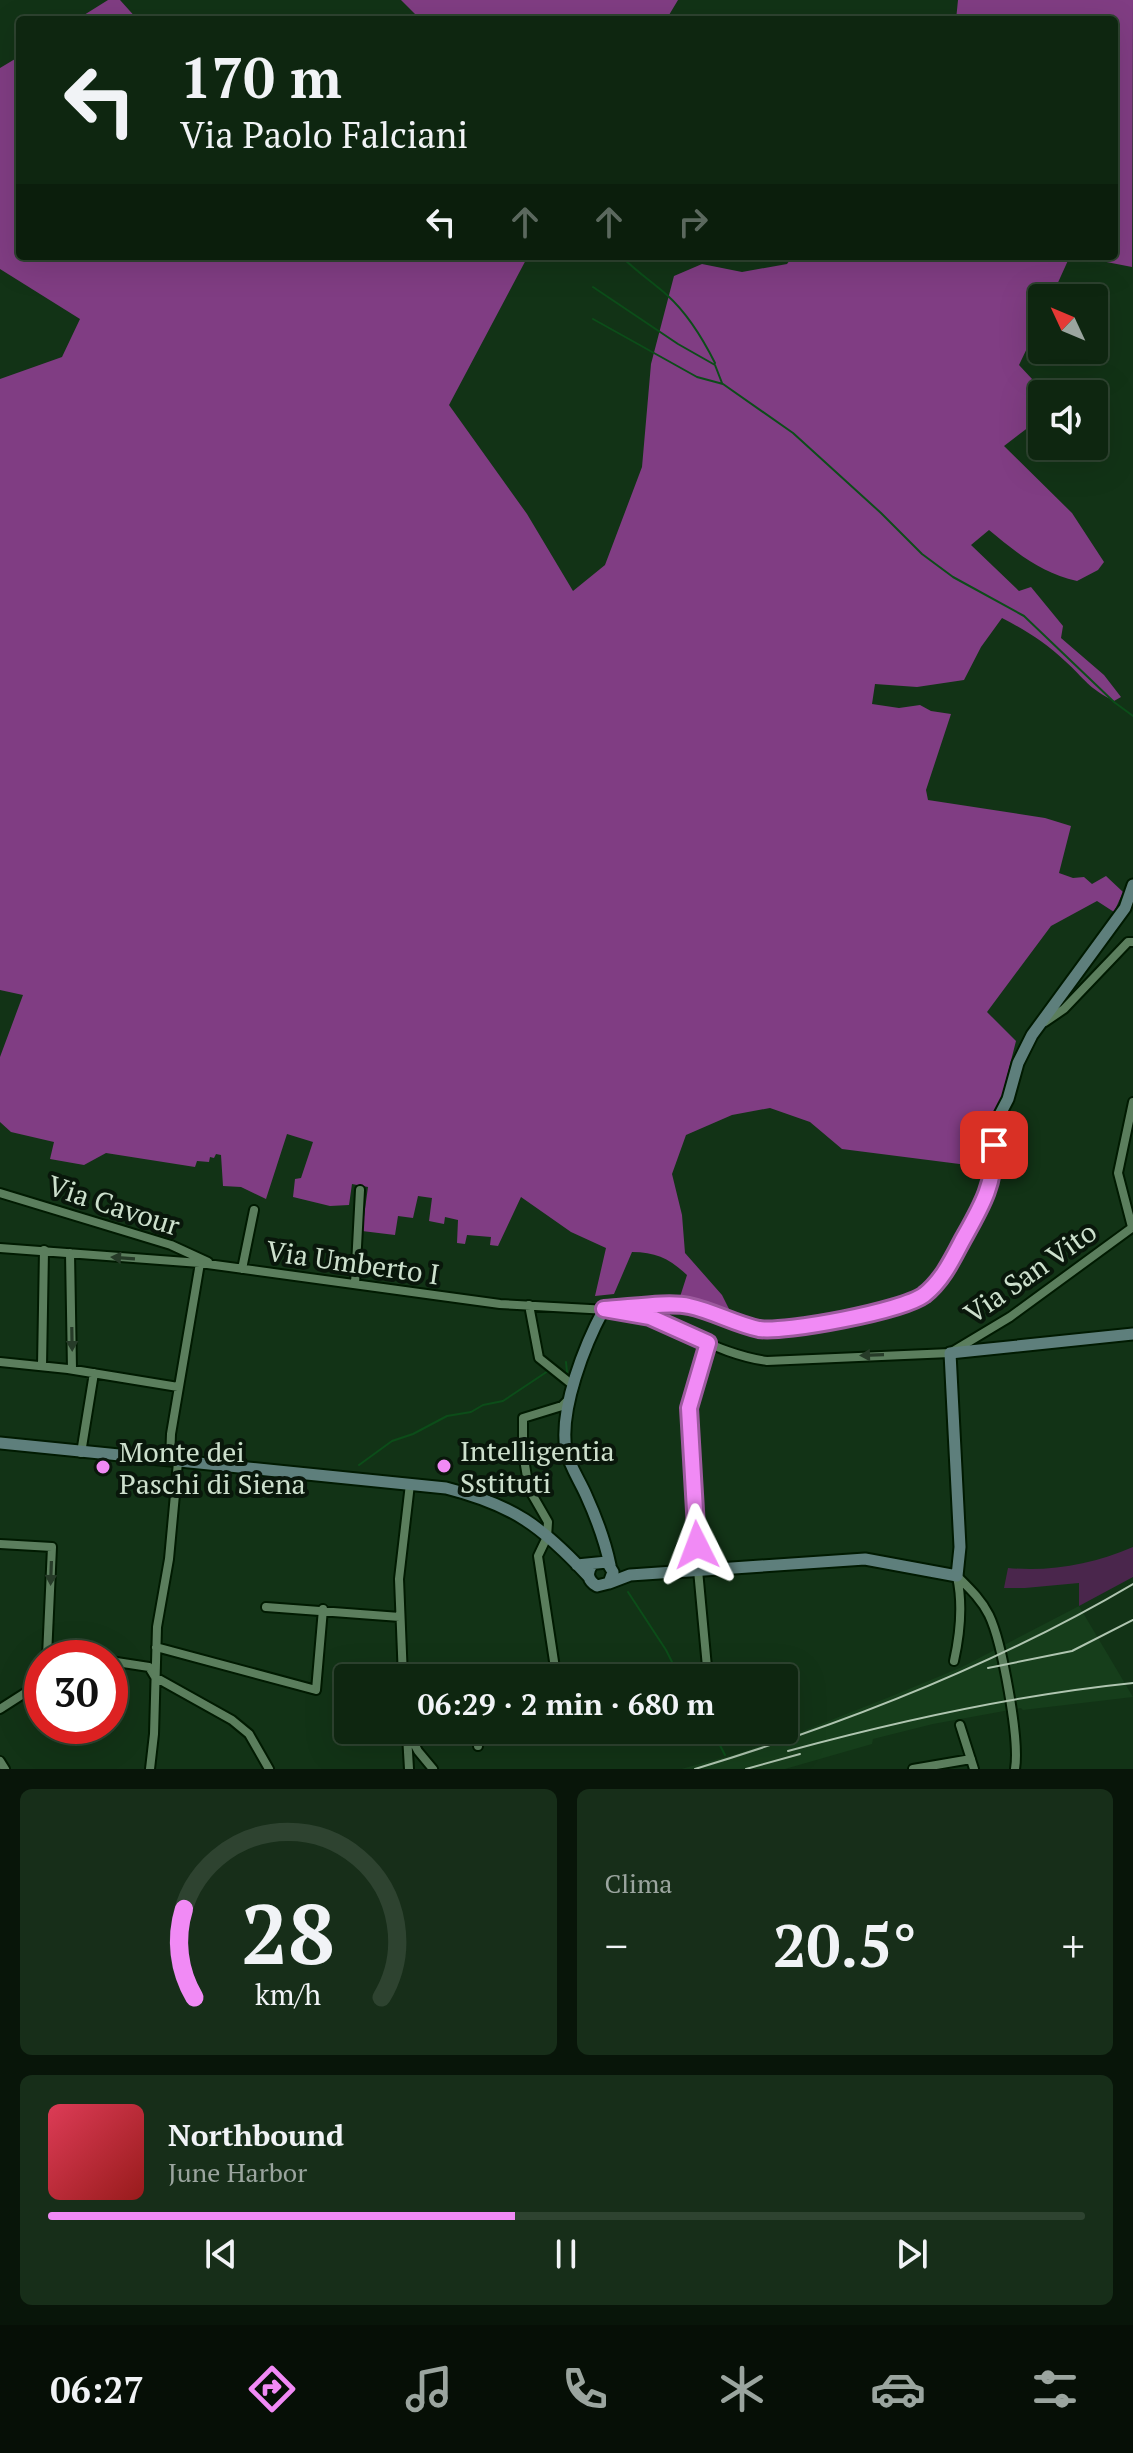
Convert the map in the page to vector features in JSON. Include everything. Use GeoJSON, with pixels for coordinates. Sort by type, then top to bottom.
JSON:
{"type":"FeatureCollection","features":[{"type":"Feature","properties":{"kind":"street"},"geometry":{"type":"LineString","coordinates":[[609,1583],[613,1576],[606,1549],[567,1453],[565,1434],[569,1399],[604,1309],[687,1305],[761,1329],[826,1322],[888,1310],[922,1296],[948,1267],[989,1192],[995,1164],[994,1126],[1008,1099],[1018,1063],[1038,1027],[1125,908],[1133,885]]}},
{"type":"Feature","properties":{"kind":"street"},"geometry":{"type":"LineString","coordinates":[[1038,1027],[1064,1009],[1128,942],[1133,942]]}},
{"type":"Feature","properties":{"kind":"street"},"geometry":{"type":"LineString","coordinates":[[1133,1102],[1118,1173],[1133,1226]]}},
{"type":"Feature","properties":{"kind":"street"},"geometry":{"type":"LineString","coordinates":[[355,1284],[360,1190]]}},
{"type":"Feature","properties":{"kind":"street","name":"Via Cavour"},"geometry":{"type":"LineString","coordinates":[[0,1193],[171,1245],[213,1265]]}},
{"type":"Feature","properties":{"kind":"street"},"geometry":{"type":"LineString","coordinates":[[242,1269],[254,1210]]}},
{"type":"Feature","properties":{"kind":"street","name":"Via San Vito"},"geometry":{"type":"LineString","coordinates":[[950,1353],[1010,1317],[1133,1226]]}},
{"type":"Feature","properties":{"kind":"street","name":"Via Umberto I"},"geometry":{"type":"LineString","coordinates":[[0,1248],[200,1263],[500,1304],[604,1309],[650,1317],[745,1358],[767,1361],[950,1353]]}},
{"type":"Feature","properties":{"kind":"street"},"geometry":{"type":"LineString","coordinates":[[42,1366],[44,1250]]}},
{"type":"Feature","properties":{"kind":"street"},"geometry":{"type":"LineString","coordinates":[[70,1253],[72,1369]]}},
{"type":"Feature","properties":{"kind":"street"},"geometry":{"type":"LineString","coordinates":[[150,1769],[157,1627],[169,1559],[174,1461],[171,1434],[200,1263]]}},
{"type":"Feature","properties":{"kind":"street"},"geometry":{"type":"LineString","coordinates":[[529,1305],[539,1358],[574,1386]]}},
{"type":"Feature","properties":{"kind":"street"},"geometry":{"type":"LineString","coordinates":[[954,1661],[959,1641],[960,1590],[957,1576],[960,1547],[950,1353],[1133,1334]]}},
{"type":"Feature","properties":{"kind":"street"},"geometry":{"type":"LineString","coordinates":[[707,1664],[689,1408],[708,1343]]}},
{"type":"Feature","properties":{"kind":"street"},"geometry":{"type":"LineString","coordinates":[[0,1362],[72,1369],[178,1387]]}},
{"type":"Feature","properties":{"kind":"street"},"geometry":{"type":"LineString","coordinates":[[81,1453],[94,1373]]}},
{"type":"Feature","properties":{"kind":"street"},"geometry":{"type":"LineString","coordinates":[[554,1664],[538,1556],[547,1537],[548,1522],[529,1489],[523,1453],[523,1418],[562,1406],[569,1399]]}},
{"type":"Feature","properties":{"kind":"street"},"geometry":{"type":"LineString","coordinates":[[0,1443],[446,1488],[482,1497],[530,1521],[577,1565],[592,1568],[603,1561],[630,1575]]}},
{"type":"Feature","properties":{"kind":"street"},"geometry":{"type":"LineString","coordinates":[[402,1664],[399,1579],[410,1484]]}},
{"type":"Feature","properties":{"kind":"street"},"geometry":{"type":"LineString","coordinates":[[0,1544],[52,1547],[48,1640]]}},
{"type":"Feature","properties":{"kind":"street"},"geometry":{"type":"LineString","coordinates":[[592,1568],[606,1549]]}},
{"type":"Feature","properties":{"kind":"street"},"geometry":{"type":"LineString","coordinates":[[592,1568],[597,1586],[630,1575],[865,1559],[957,1576],[980,1600],[996,1634],[1017,1748],[1015,1769]]}},
{"type":"Feature","properties":{"kind":"street"},"geometry":{"type":"LineString","coordinates":[[266,1607],[400,1617]]}},
{"type":"Feature","properties":{"kind":"street"},"geometry":{"type":"LineString","coordinates":[[156,1647],[316,1690],[323,1609]]}},
{"type":"Feature","properties":{"kind":"street"},"geometry":{"type":"LineString","coordinates":[[128,1664],[149,1667],[155,1677],[232,1720],[249,1734],[269,1769]]}},
{"type":"Feature","properties":{"kind":"street"},"geometry":{"type":"LineString","coordinates":[[0,1709],[24,1694]]}},
{"type":"Feature","properties":{"kind":"street"},"geometry":{"type":"LineString","coordinates":[[960,1725],[974,1769]]}},
{"type":"Feature","properties":{"kind":"street"},"geometry":{"type":"LineString","coordinates":[[409,1769],[407,1730],[429,1767]]}},
{"type":"Feature","properties":{"kind":"street"},"geometry":{"type":"LineString","coordinates":[[913,1769],[971,1759]]}},
{"type":"Feature","properties":{"kind":"street"},"geometry":{"type":"LineString","coordinates":[[0,1761],[5,1769]]}},
{"type":"Feature","properties":{"kind":"shaded area"},"geometry":{"type":"Polygon","coordinates":[[[108,0],[120,0],[134,16],[82,16],[108,0]]]}},
{"type":"Feature","properties":{"kind":"shaded area"},"geometry":{"type":"Polygon","coordinates":[[[401,0],[678,0],[668,16],[417,16],[401,0]]]}},
{"type":"Feature","properties":{"kind":"shaded area"},"geometry":{"type":"Polygon","coordinates":[[[958,0],[1133,0],[1132,267],[1096,260],[1118,260],[1118,16],[956,16],[958,0]]]}},
{"type":"Feature","properties":{"kind":"shaded area"},"geometry":{"type":"Polygon","coordinates":[[[16,58],[16,260],[526,260],[449,405],[527,514],[573,591],[605,565],[642,467],[651,364],[674,276],[702,264],[742,272],[787,264],[790,260],[1068,260],[1057,284],[1028,284],[1028,346],[1019,365],[1033,380],[1028,380],[1028,428],[1004,446],[1072,513],[1104,562],[1098,570],[1077,581],[1041,567],[989,530],[971,545],[1019,591],[1031,587],[1063,626],[1061,638],[1104,675],[1121,697],[1114,701],[1098,692],[1050,648],[1002,618],[981,647],[964,680],[917,687],[875,684],[872,704],[899,708],[920,705],[931,711],[951,714],[926,790],[928,800],[1045,818],[1071,826],[1059,873],[1073,878],[1084,877],[1092,884],[1106,876],[1123,892],[1114,912],[1097,901],[1051,926],[987,1012],[1016,1041],[1002,1096],[989,1122],[988,1155],[983,1167],[842,1149],[810,1122],[770,1108],[732,1115],[686,1135],[672,1174],[682,1215],[685,1253],[722,1295],[731,1313],[679,1300],[687,1275],[662,1258],[641,1252],[632,1252],[614,1294],[595,1296],[606,1248],[571,1232],[521,1197],[498,1246],[490,1245],[491,1237],[467,1235],[465,1244],[457,1243],[458,1220],[445,1217],[444,1224],[429,1221],[432,1198],[418,1196],[413,1218],[398,1216],[395,1235],[362,1231],[368,1187],[352,1184],[349,1205],[330,1206],[293,1197],[295,1179],[301,1178],[313,1142],[287,1134],[266,1199],[241,1187],[223,1186],[221,1155],[210,1157],[209,1162],[197,1161],[195,1167],[106,1153],[84,1165],[50,1159],[54,1142],[11,1132],[0,1122],[0,1057],[23,995],[0,990],[0,379],[62,357],[80,319],[0,269],[0,68],[16,58]]]}},
{"type":"Feature","properties":{"kind":"shaded area"},"geometry":{"type":"Polygon","coordinates":[[[1133,1547],[1133,1577],[1079,1606],[1079,1583],[1004,1588],[1008,1568],[1040,1569],[1072,1565],[1133,1547]]]}},
{"type":"Feature","properties":{"kind":"shaded area"},"geometry":{"type":"Polygon","coordinates":[[[1079,1606],[1133,1697],[1021,1708],[933,1724],[873,1739],[872,1744],[785,1769],[681,1769],[765,1744],[798,1744],[798,1733],[962,1667],[1079,1606]]]}},
{"type":"Feature","properties":{"kind":"waterway"},"geometry":{"type":"LineString","coordinates":[[625,260],[681,310],[715,363]]}},
{"type":"Feature","properties":{"kind":"waterway"},"geometry":{"type":"LineString","coordinates":[[593,287],[715,365],[722,383]]}},
{"type":"Feature","properties":{"kind":"waterway"},"geometry":{"type":"LineString","coordinates":[[593,319],[697,377],[723,384],[793,433],[922,554],[953,577],[1024,616],[1114,702],[1133,716]]}},
{"type":"Feature","properties":{"kind":"waterway"},"geometry":{"type":"LineString","coordinates":[[566,1362],[567,1372]]}},
{"type":"Feature","properties":{"kind":"waterway"},"geometry":{"type":"LineString","coordinates":[[359,1465],[392,1441],[447,1416],[503,1401],[548,1371]]}},
{"type":"Feature","properties":{"kind":"waterway"},"geometry":{"type":"LineString","coordinates":[[628,1592],[673,1664]]}},
{"type":"Feature","properties":{"kind":"waterway"},"geometry":{"type":"LineString","coordinates":[[719,1744],[725,1755]]}},
{"type":"Feature","properties":{"kind":"railway"},"geometry":{"type":"LineString","coordinates":[[695,1769],[808,1732],[920,1690],[1028,1641],[1133,1584]]}},
{"type":"Feature","properties":{"kind":"railway"},"geometry":{"type":"LineString","coordinates":[[988,1668],[1072,1651],[1133,1620]]}},
{"type":"Feature","properties":{"kind":"railway"},"geometry":{"type":"LineString","coordinates":[[788,1751],[959,1710],[1045,1694],[1133,1683]]}},
{"type":"Feature","properties":{"kind":"railway"},"geometry":{"type":"LineString","coordinates":[[746,1769],[800,1754]]}},
{"type":"Feature","properties":{"kind":"place","name":"Intelligentia Sstituti"},"geometry":{"type":"Point","coordinates":[444,1466]}},
{"type":"Feature","properties":{"kind":"place","name":"Monte dei Paschi di Siena"},"geometry":{"type":"Point","coordinates":[103,1467]}},
{"type":"Feature","properties":{"kind":"route"},"geometry":{"type":"LineString","coordinates":[[697,1545],[689,1408],[708,1343],[650,1317],[604,1309],[687,1305],[761,1329],[826,1322],[888,1310],[922,1296],[936,1284],[948,1267],[989,1192],[995,1164],[994,1145]]}}]}
